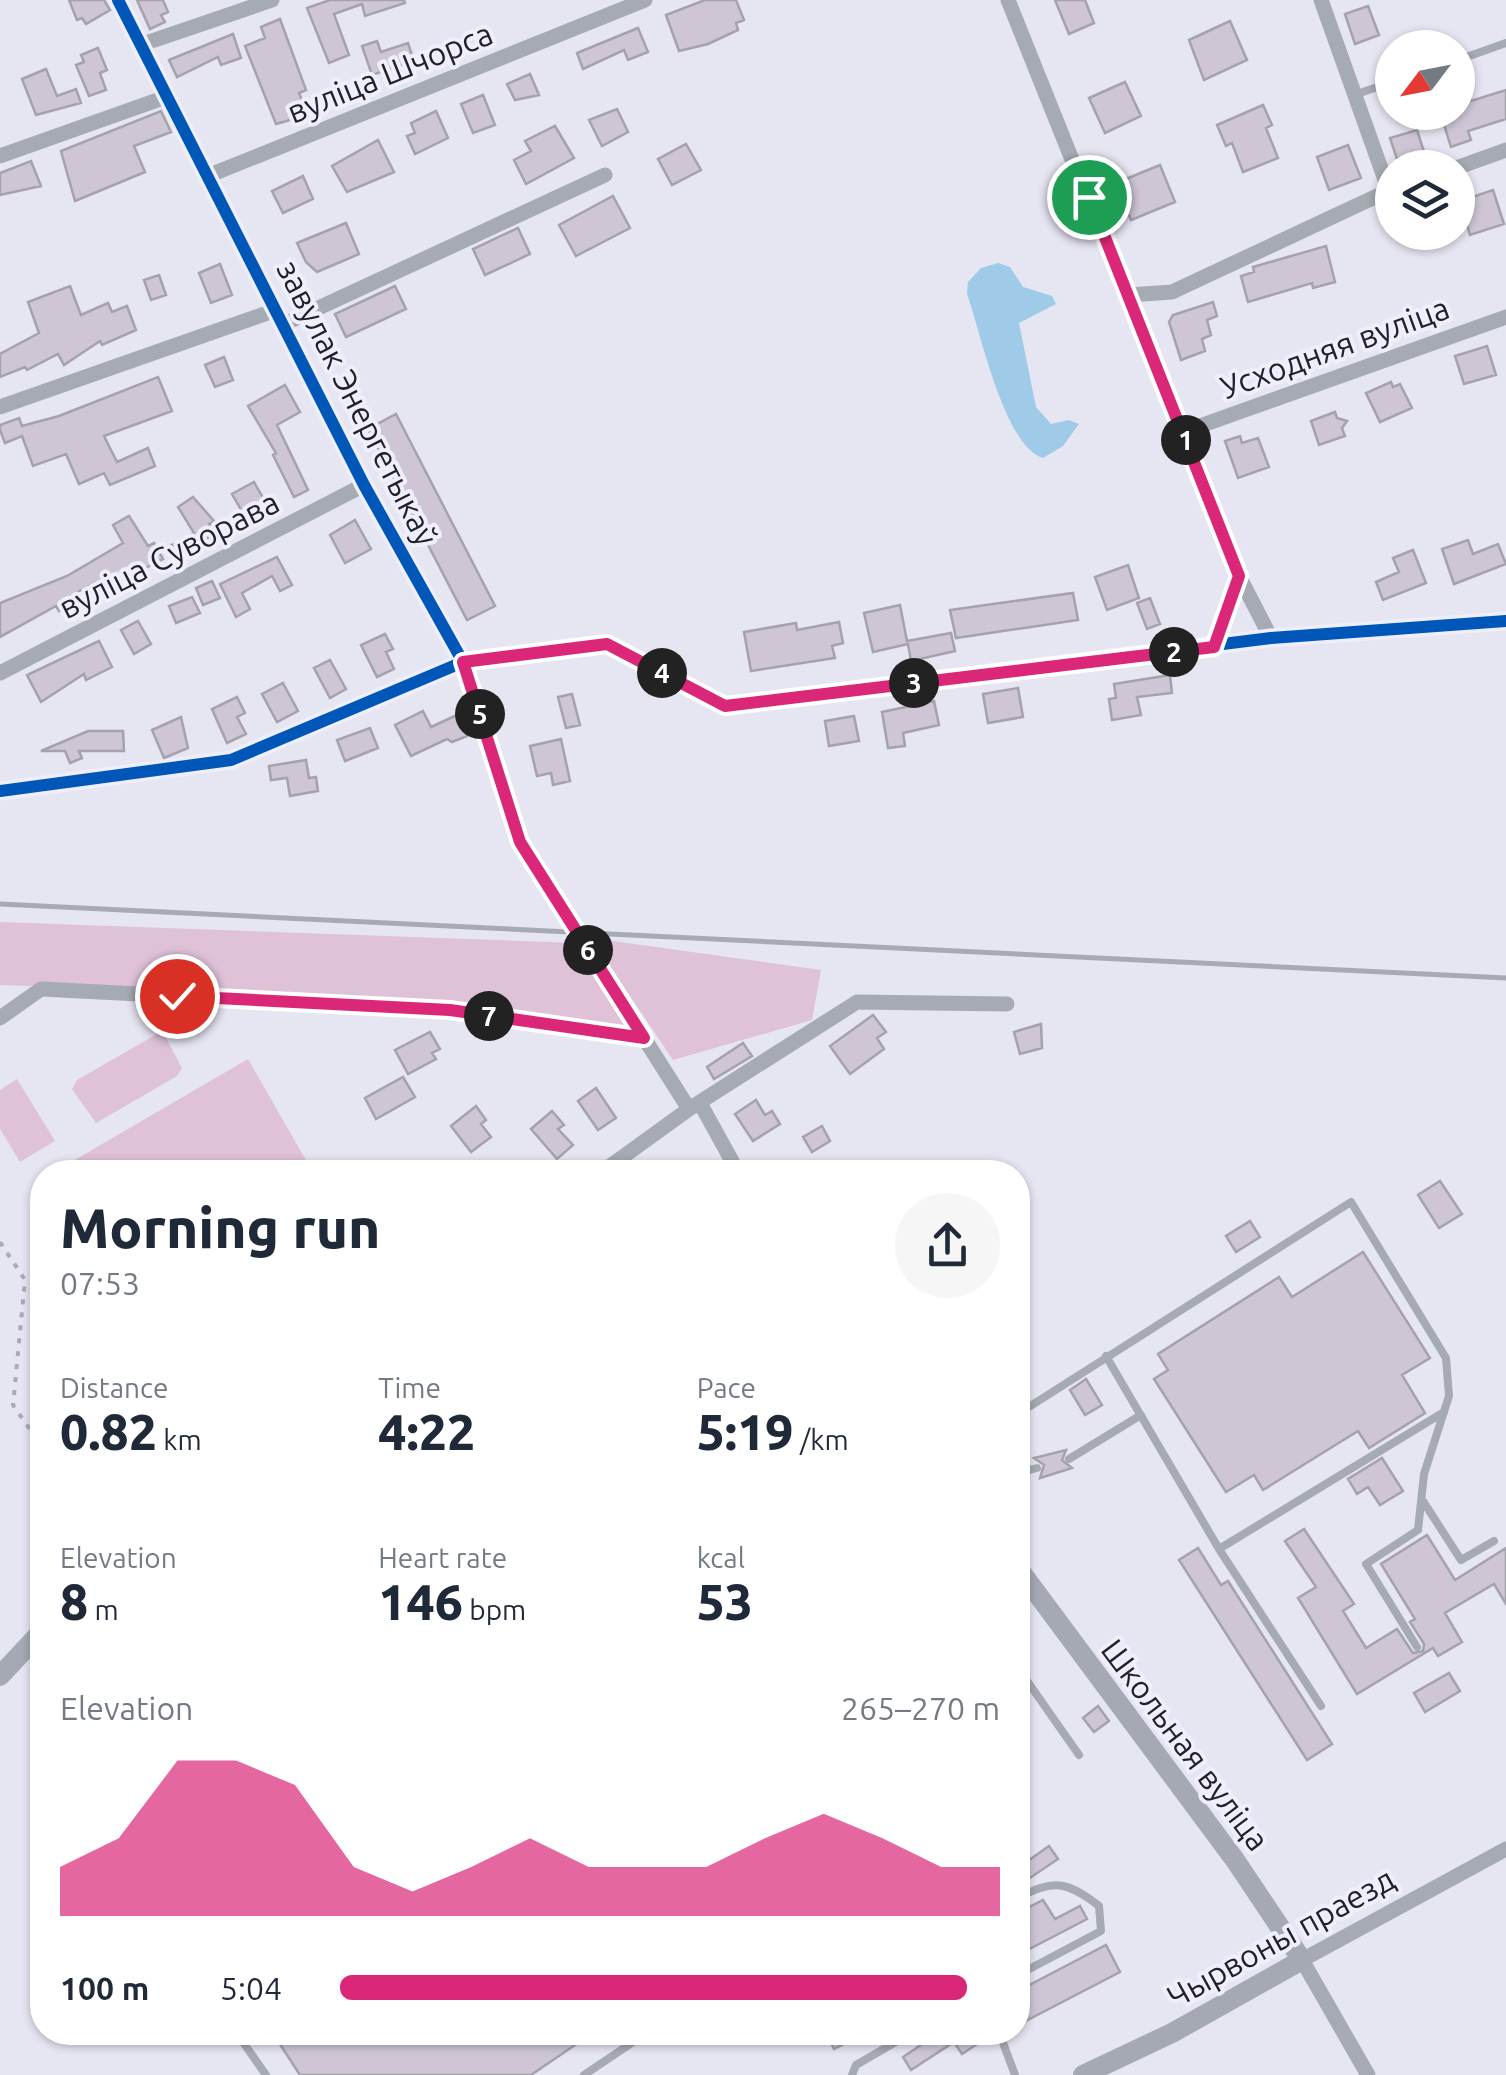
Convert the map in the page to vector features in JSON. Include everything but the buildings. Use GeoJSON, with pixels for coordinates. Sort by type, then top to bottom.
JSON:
{"type":"FeatureCollection","features":[{"type":"Feature","properties":{"kind":"street","name":"завулак Энергетыкаў"},"geometry":{"type":"LineString","coordinates":[[118,0],[364,485],[463,662],[520,842]]}},
{"type":"Feature","properties":{"kind":"street"},"geometry":{"type":"LineString","coordinates":[[140,46],[272,0]]}},
{"type":"Feature","properties":{"kind":"street","name":"вуліца Шчорса"},"geometry":{"type":"LineString","coordinates":[[210,175],[646,0]]}},
{"type":"Feature","properties":{"kind":"street"},"geometry":{"type":"LineString","coordinates":[[1008,0],[1239,576],[1271,638]]}},
{"type":"Feature","properties":{"kind":"street"},"geometry":{"type":"LineString","coordinates":[[1321,0],[1375,150]]}},
{"type":"Feature","properties":{"kind":"street"},"geometry":{"type":"LineString","coordinates":[[0,156],[166,97]]}},
{"type":"Feature","properties":{"kind":"street"},"geometry":{"type":"LineString","coordinates":[[1475,161],[1506,150]]}},
{"type":"Feature","properties":{"kind":"street"},"geometry":{"type":"LineString","coordinates":[[0,407],[280,317],[605,175]]}},
{"type":"Feature","properties":{"kind":"street"},"geometry":{"type":"LineString","coordinates":[[1129,295],[1172,292],[1375,197]]}},
{"type":"Feature","properties":{"kind":"street","name":"Усходняя вуліца"},"geometry":{"type":"LineString","coordinates":[[1183,432],[1506,316]]}},
{"type":"Feature","properties":{"kind":"street","name":"вуліца Суворава"},"geometry":{"type":"LineString","coordinates":[[0,673],[364,485]]}},
{"type":"Feature","properties":{"kind":"street"},"geometry":{"type":"LineString","coordinates":[[1214,647],[1239,576]]}},
{"type":"Feature","properties":{"kind":"street"},"geometry":{"type":"LineString","coordinates":[[0,791],[232,760],[463,662],[607,644],[725,706],[1271,638],[1506,621]]}},
{"type":"Feature","properties":{"kind":"street"},"geometry":{"type":"LineString","coordinates":[[0,1018],[40,990],[450,1010],[644,1038],[730,1160]]}},
{"type":"Feature","properties":{"kind":"street"},"geometry":{"type":"LineString","coordinates":[[619,1160],[694,1106],[857,1002],[1007,1004]]}},
{"type":"Feature","properties":{"kind":"street","name":"Школьная вуліца"},"geometry":{"type":"LineString","coordinates":[[1030,1584],[1234,1860],[1302,1960]]}},
{"type":"Feature","properties":{"kind":"street"},"geometry":{"type":"LineString","coordinates":[[0,1676],[30,1644]]}},
{"type":"Feature","properties":{"kind":"street","name":"Чырвоны праезд"},"geometry":{"type":"LineString","coordinates":[[1083,2075],[1172,2033],[1506,1849]]}},
{"type":"Feature","properties":{"kind":"street"},"geometry":{"type":"LineString","coordinates":[[1302,1960],[1368,2075]]}},
{"type":"Feature","properties":{"kind":"lane"},"geometry":{"type":"LineString","coordinates":[[1475,54],[1506,44]]}},
{"type":"Feature","properties":{"kind":"lane"},"geometry":{"type":"LineString","coordinates":[[1354,95],[1375,88]]}},
{"type":"Feature","properties":{"kind":"lane"},"geometry":{"type":"LineString","coordinates":[[1030,1406],[1350,1202],[1446,1358],[1451,1379],[1424,1474],[1418,1530],[1366,1564],[1417,1648]]}},
{"type":"Feature","properties":{"kind":"lane"},"geometry":{"type":"LineString","coordinates":[[1106,1356],[1219,1549],[1321,1706]]}},
{"type":"Feature","properties":{"kind":"lane"},"geometry":{"type":"LineString","coordinates":[[1219,1549],[1444,1412]]}},
{"type":"Feature","properties":{"kind":"lane"},"geometry":{"type":"LineString","coordinates":[[1069,1459],[1140,1415]]}},
{"type":"Feature","properties":{"kind":"lane"},"geometry":{"type":"LineString","coordinates":[[1030,1470],[1038,1468]]}},
{"type":"Feature","properties":{"kind":"lane"},"geometry":{"type":"LineString","coordinates":[[1423,1501],[1460,1560],[1494,1541]]}},
{"type":"Feature","properties":{"kind":"lane"},"geometry":{"type":"LineString","coordinates":[[1030,1685],[1079,1756]]}},
{"type":"Feature","properties":{"kind":"lane"},"geometry":{"type":"LineString","coordinates":[[1030,1892],[1046,1883],[1078,1890],[1099,1906],[1101,1931],[1030,1969]]}},
{"type":"Feature","properties":{"kind":"lane"},"geometry":{"type":"LineString","coordinates":[[245,2045],[266,2075]]}},
{"type":"Feature","properties":{"kind":"lane"},"geometry":{"type":"LineString","coordinates":[[584,2075],[629,2045]]}},
{"type":"Feature","properties":{"kind":"lane"},"geometry":{"type":"LineString","coordinates":[[852,2075],[856,2065],[891,2045]]}},
{"type":"Feature","properties":{"kind":"lane"},"geometry":{"type":"LineString","coordinates":[[1003,2045],[1016,2075]]}},
{"type":"Feature","properties":{"kind":"path"},"geometry":{"type":"LineString","coordinates":[[520,842],[644,1038]]}},
{"type":"Feature","properties":{"kind":"path"},"geometry":{"type":"LineString","coordinates":[[0,1242],[25,1280],[14,1405],[30,1428]]}},
{"type":"Feature","properties":{"kind":"shaded area"},"geometry":{"type":"Polygon","coordinates":[[[0,922],[577,943],[626,1026],[450,1001],[0,985],[0,922]]]}},
{"type":"Feature","properties":{"kind":"shaded area"},"geometry":{"type":"Polygon","coordinates":[[[613,941],[821,970],[812,1020],[673,1060],[602,954],[613,941]]]}},
{"type":"Feature","properties":{"kind":"shaded area"},"geometry":{"type":"Polygon","coordinates":[[[157,1034],[165,1036],[182,1068],[177,1076],[96,1123],[72,1089],[77,1080],[157,1034]]]}},
{"type":"Feature","properties":{"kind":"shaded area"},"geometry":{"type":"Polygon","coordinates":[[[248,1059],[306,1160],[75,1160],[248,1059]]]}},
{"type":"Feature","properties":{"kind":"shaded area"},"geometry":{"type":"Polygon","coordinates":[[[17,1079],[55,1141],[20,1162],[0,1129],[0,1090],[17,1079]]]}},
{"type":"Feature","properties":{"kind":"water"},"geometry":{"type":"Polygon","coordinates":[[[998,263],[1010,267],[1023,287],[1052,296],[1056,304],[1019,323],[1036,407],[1051,424],[1069,420],[1079,424],[1063,446],[1043,458],[1029,449],[1006,411],[967,294],[968,282],[981,268],[998,263]]]}},
{"type":"Feature","properties":{"kind":"railway"},"geometry":{"type":"LineString","coordinates":[[0,904],[1506,978]]}},
{"type":"Feature","properties":{"kind":"cycle path"},"geometry":{"type":"LineString","coordinates":[[118,0],[364,485],[463,662],[520,842]]}},
{"type":"Feature","properties":{"kind":"cycle path"},"geometry":{"type":"LineString","coordinates":[[0,791],[231,760],[463,662],[607,644],[725,706],[1271,638],[1506,621]]}},
{"type":"Feature","properties":{"kind":"route"},"geometry":{"type":"LineString","coordinates":[[177,996],[450,1010],[644,1038],[520,842],[463,662],[607,644],[725,706],[1214,647],[1239,576],[1089,197]]}}]}
